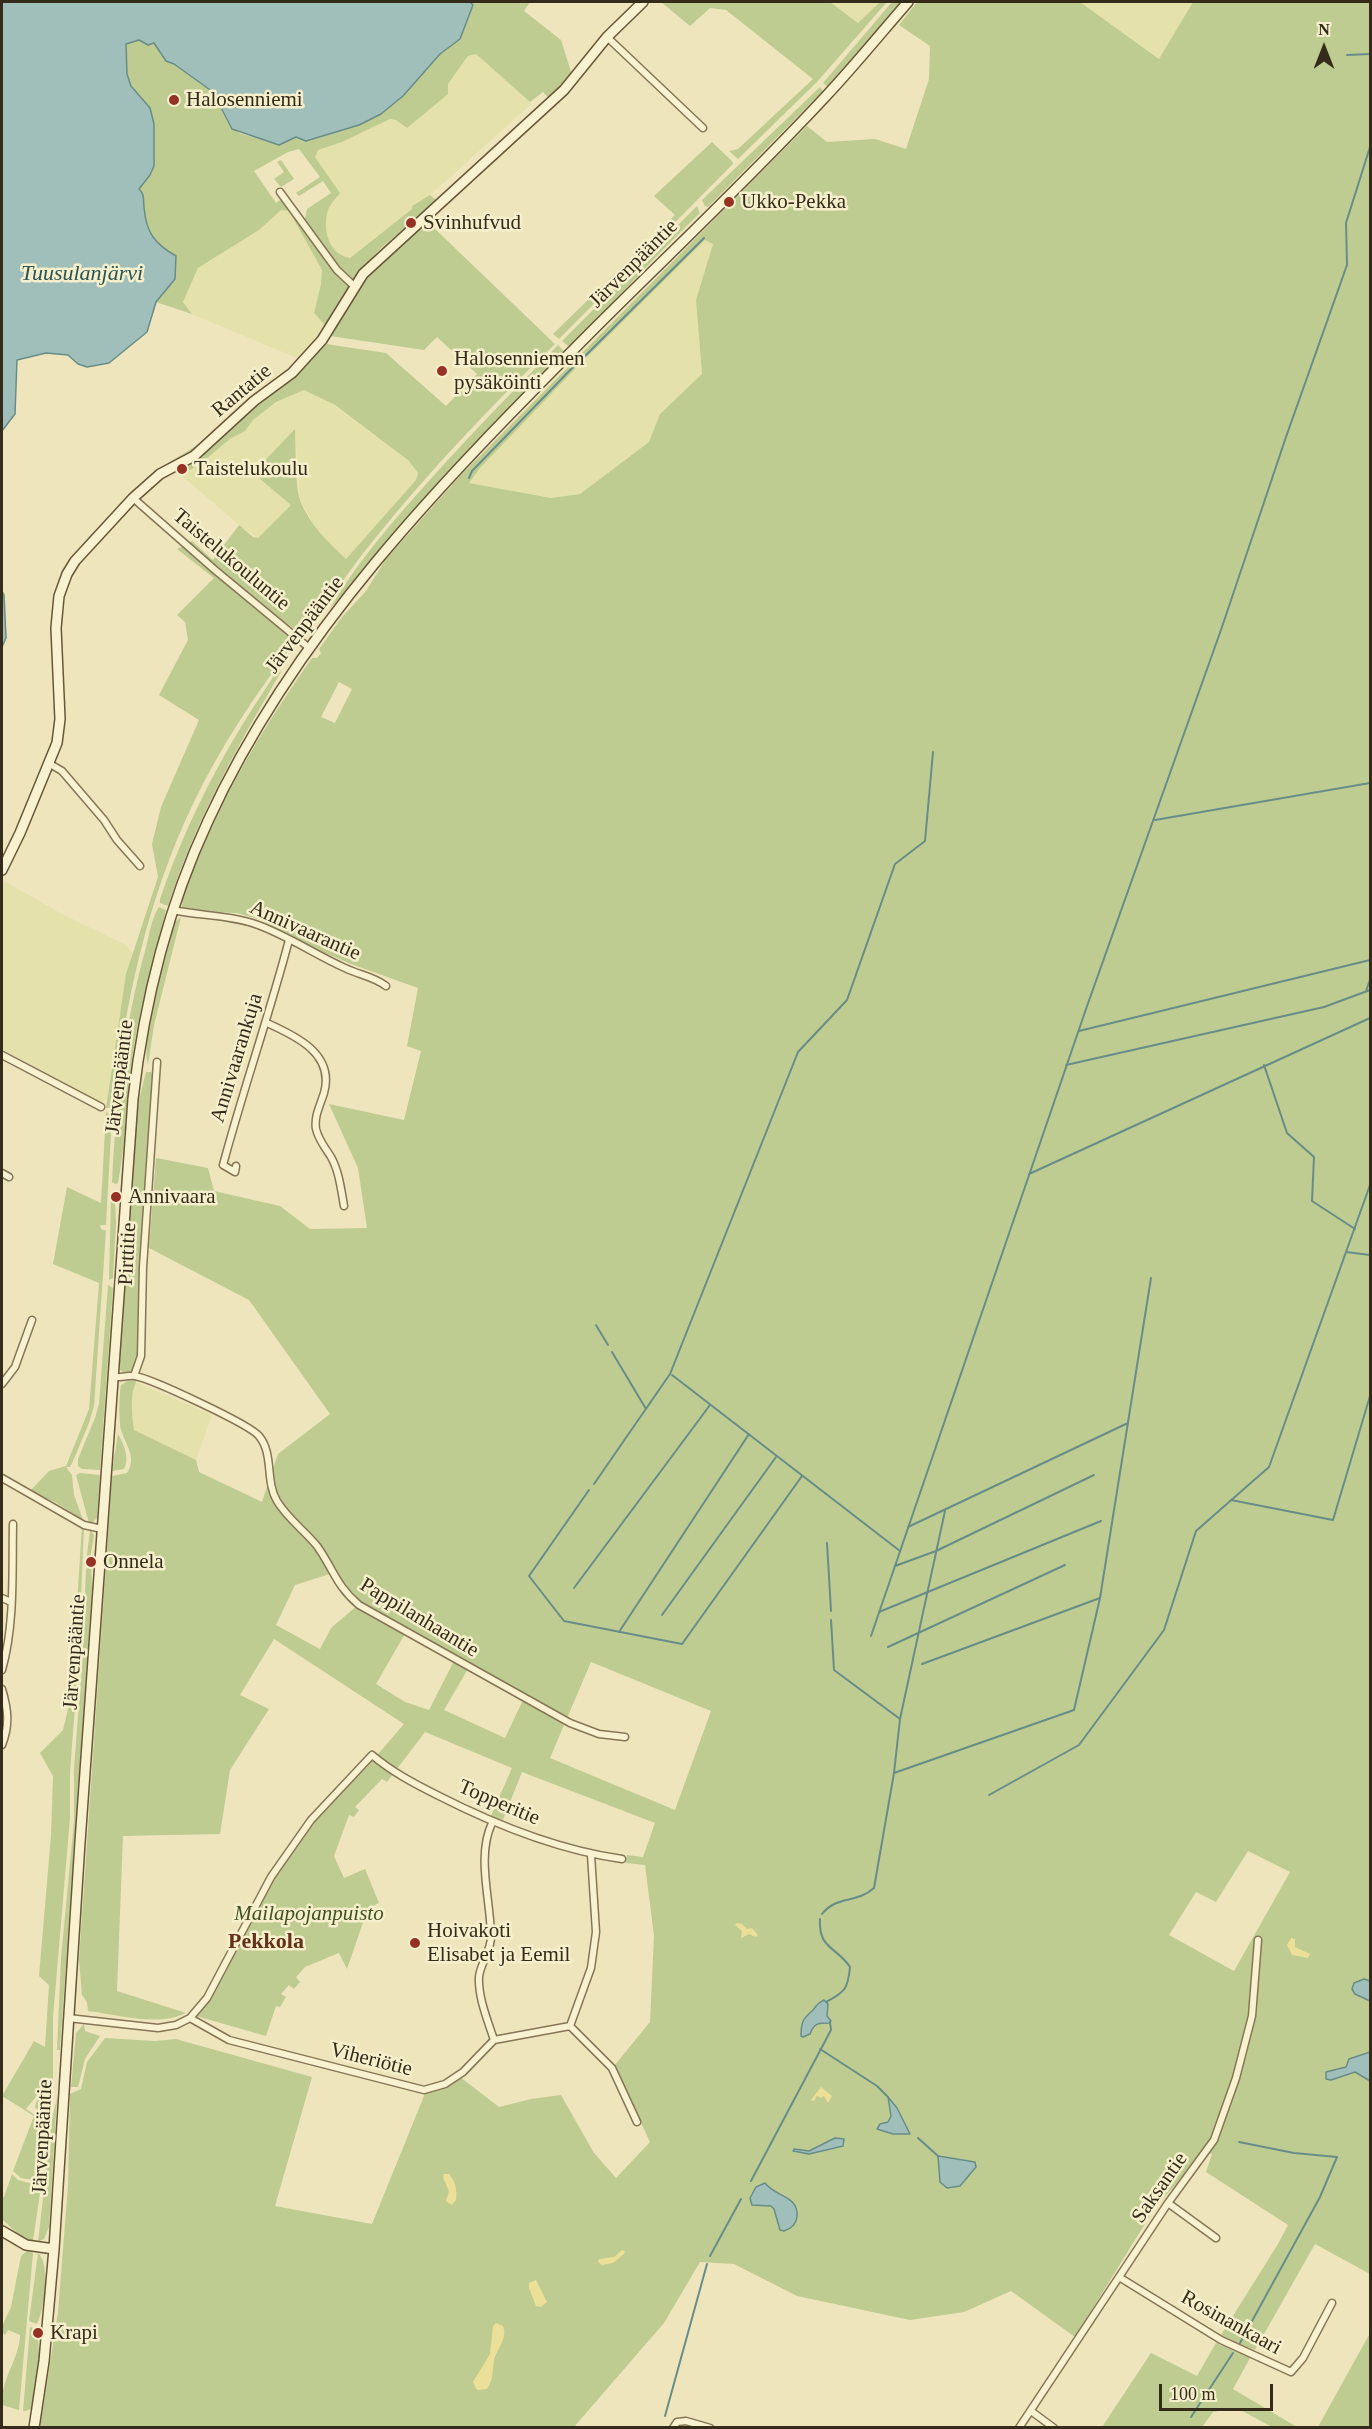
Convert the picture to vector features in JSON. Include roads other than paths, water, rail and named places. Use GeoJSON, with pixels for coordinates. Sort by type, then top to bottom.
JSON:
{"type":"FeatureCollection","features":[{"type":"Feature","properties":{"kind":"main road","name":"Rantatie"},"geometry":{"type":"LineString","coordinates":[[2,870],[50,764],[57,743],[60,719],[56,628],[59,596],[67,574],[75,561],[133,498],[160,474],[194,456],[254,401],[292,373],[322,340],[354,286],[383,254],[426,218],[494,152],[564,90],[607,37],[643,2]]}},
{"type":"Feature","properties":{"kind":"main road","name":"Järvenpääntie"},"geometry":{"type":"LineString","coordinates":[[34,2427],[44,2361],[54,2249],[125,1188],[137,1065],[151,990],[173,910],[207,823],[234,768],[275,697],[308,647],[434,494],[529,395],[784,140],[828,94],[908,2]]}},
{"type":"Feature","properties":{"kind":"main road"},"geometry":{"type":"LineString","coordinates":[[2,2231],[27,2245],[54,2249]]}},
{"type":"Feature","properties":{"kind":"street"},"geometry":{"type":"LineString","coordinates":[[607,37],[703,128]]}},
{"type":"Feature","properties":{"kind":"street"},"geometry":{"type":"LineString","coordinates":[[280,192],[337,270],[354,286]]}},
{"type":"Feature","properties":{"kind":"street","name":"Taistelukouluntie"},"geometry":{"type":"LineString","coordinates":[[133,498],[214,570],[308,647]]}},
{"type":"Feature","properties":{"kind":"street"},"geometry":{"type":"LineString","coordinates":[[50,764],[62,771],[104,819],[117,840],[140,866]]}},
{"type":"Feature","properties":{"kind":"street","name":"Annivaarantie"},"geometry":{"type":"LineString","coordinates":[[173,910],[200,916],[234,918],[259,925],[347,969],[376,978],[386,986]]}},
{"type":"Feature","properties":{"kind":"street","name":"Annivaarankuja"},"geometry":{"type":"LineString","coordinates":[[236,1166],[234,1172],[223,1165],[244,1087],[267,1023],[290,940]]}},
{"type":"Feature","properties":{"kind":"street"},"geometry":{"type":"LineString","coordinates":[[267,1023],[291,1034],[311,1048],[321,1059],[326,1074],[324,1091],[315,1116],[316,1127],[320,1142],[331,1157],[338,1174],[344,1206]]}},
{"type":"Feature","properties":{"kind":"street"},"geometry":{"type":"LineString","coordinates":[[2,1055],[101,1107]]}},
{"type":"Feature","properties":{"kind":"street","name":"Pirttitie"},"geometry":{"type":"LineString","coordinates":[[134,1376],[141,1356],[143,1267],[157,1062]]}},
{"type":"Feature","properties":{"kind":"street"},"geometry":{"type":"LineString","coordinates":[[2,1173],[9,1177]]}},
{"type":"Feature","properties":{"kind":"street"},"geometry":{"type":"LineString","coordinates":[[2,1384],[15,1367],[32,1320]]}},
{"type":"Feature","properties":{"kind":"street","name":"Pappilanhaantie"},"geometry":{"type":"LineString","coordinates":[[113,1377],[134,1376],[243,1423],[258,1434],[266,1446],[277,1502],[324,1556],[340,1588],[359,1605],[570,1723],[599,1734],[625,1737]]}},
{"type":"Feature","properties":{"kind":"street"},"geometry":{"type":"LineString","coordinates":[[2,1478],[84,1525],[102,1529]]}},
{"type":"Feature","properties":{"kind":"street"},"geometry":{"type":"LineString","coordinates":[[2,1670],[6,1654],[11,1602],[13,1524]]}},
{"type":"Feature","properties":{"kind":"street"},"geometry":{"type":"LineString","coordinates":[[2,1598],[11,1602]]}},
{"type":"Feature","properties":{"kind":"street"},"geometry":{"type":"LineString","coordinates":[[2,1689],[8,1716],[7,1731],[2,1745]]}},
{"type":"Feature","properties":{"kind":"street","name":"Topperitie"},"geometry":{"type":"LineString","coordinates":[[190,2018],[207,1998],[275,1872],[311,1820],[372,1755],[397,1774],[492,1823],[591,1855],[622,1859]]}},
{"type":"Feature","properties":{"kind":"street"},"geometry":{"type":"LineString","coordinates":[[492,1823],[487,1833],[485,1853],[491,1941],[479,1976],[481,1995],[494,2040],[570,2026]]}},
{"type":"Feature","properties":{"kind":"street"},"geometry":{"type":"LineString","coordinates":[[570,2026],[591,1968],[596,1932],[591,1855]]}},
{"type":"Feature","properties":{"kind":"street","name":"Saksantie"},"geometry":{"type":"LineString","coordinates":[[1019,2427],[1168,2203],[1214,2140],[1236,2078],[1252,2016],[1258,1940]]}},
{"type":"Feature","properties":{"kind":"street"},"geometry":{"type":"LineString","coordinates":[[68,2018],[158,2028],[176,2025],[190,2018]]}},
{"type":"Feature","properties":{"kind":"street","name":"Viheriötie"},"geometry":{"type":"LineString","coordinates":[[190,2018],[229,2040],[424,2090],[445,2084],[463,2072],[494,2040]]}},
{"type":"Feature","properties":{"kind":"street"},"geometry":{"type":"LineString","coordinates":[[570,2026],[612,2068],[637,2122]]}},
{"type":"Feature","properties":{"kind":"street"},"geometry":{"type":"LineString","coordinates":[[1168,2203],[1216,2238]]}},
{"type":"Feature","properties":{"kind":"street","name":"Rosinankaari"},"geometry":{"type":"LineString","coordinates":[[1119,2277],[1221,2340],[1291,2372],[1303,2358],[1332,2303]]}},
{"type":"Feature","properties":{"kind":"street"},"geometry":{"type":"LineString","coordinates":[[1031,2411],[1054,2427]]}},
{"type":"Feature","properties":{"kind":"street"},"geometry":{"type":"LineString","coordinates":[[673,2427],[677,2422],[686,2421],[710,2427]]}},
{"type":"Feature","properties":{"kind":"water","name":"Tuusulanjärvi"},"geometry":{"type":"Polygon","coordinates":[[[2,2],[470,2],[473,5],[460,39],[440,54],[403,96],[381,114],[359,125],[306,141],[296,137],[279,145],[232,129],[213,92],[174,64],[166,61],[154,43],[148,45],[139,40],[126,44],[127,74],[131,86],[150,108],[154,124],[154,166],[139,189],[143,195],[149,231],[162,247],[176,256],[175,279],[156,302],[147,332],[109,363],[87,367],[78,364],[68,355],[46,353],[17,360],[15,414],[2,431],[2,2]]]}},
{"type":"Feature","properties":{"kind":"water"},"geometry":{"type":"Polygon","coordinates":[[[2,591],[6,638],[2,647],[2,591]]]}},
{"type":"Feature","properties":{"kind":"water"},"geometry":{"type":"Polygon","coordinates":[[[1364,1979],[1370,1981],[1370,2001],[1355,1994],[1352,1989],[1354,1983],[1364,1979]]]}},
{"type":"Feature","properties":{"kind":"water"},"geometry":{"type":"Polygon","coordinates":[[[824,2000],[828,2004],[827,2016],[831,2021],[817,2024],[810,2034],[801,2036],[805,2018],[818,2003],[824,2000]]]}},
{"type":"Feature","properties":{"kind":"water"},"geometry":{"type":"Polygon","coordinates":[[[1370,2052],[1370,2081],[1355,2072],[1331,2080],[1326,2079],[1326,2072],[1346,2067],[1349,2059],[1370,2052]]]}},
{"type":"Feature","properties":{"kind":"water"},"geometry":{"type":"Polygon","coordinates":[[[888,2097],[897,2108],[910,2134],[893,2134],[877,2129],[880,2124],[888,2122],[891,2116],[888,2097]]]}},
{"type":"Feature","properties":{"kind":"water"},"geometry":{"type":"Polygon","coordinates":[[[835,2138],[844,2139],[843,2146],[809,2154],[793,2151],[794,2149],[809,2151],[835,2138]]]}},
{"type":"Feature","properties":{"kind":"water"},"geometry":{"type":"Polygon","coordinates":[[[938,2156],[975,2162],[976,2167],[960,2186],[947,2188],[940,2182],[938,2156]]]}},
{"type":"Feature","properties":{"kind":"water"},"geometry":{"type":"Polygon","coordinates":[[[765,2183],[769,2188],[790,2200],[797,2210],[795,2222],[784,2231],[780,2230],[771,2206],[752,2205],[750,2198],[756,2187],[765,2183]]]}},
{"type":"Feature","properties":{"kind":"waterway"},"geometry":{"type":"LineString","coordinates":[[1347,55],[1370,54]]}},
{"type":"Feature","properties":{"kind":"waterway"},"geometry":{"type":"LineString","coordinates":[[871,1636],[1086,1009],[1222,627],[1347,265],[1346,223],[1370,147]]}},
{"type":"Feature","properties":{"kind":"waterway"},"geometry":{"type":"LineString","coordinates":[[583,358],[704,238]]}},
{"type":"Feature","properties":{"kind":"waterway"},"geometry":{"type":"LineString","coordinates":[[469,478],[472,471],[578,362]]}},
{"type":"Feature","properties":{"kind":"waterway"},"geometry":{"type":"LineString","coordinates":[[594,1484],[670,1374],[798,1052],[847,1000],[895,864],[925,841],[933,752]]}},
{"type":"Feature","properties":{"kind":"waterway"},"geometry":{"type":"LineString","coordinates":[[1155,820],[1370,783]]}},
{"type":"Feature","properties":{"kind":"waterway"},"geometry":{"type":"LineString","coordinates":[[1079,1031],[1370,960]]}},
{"type":"Feature","properties":{"kind":"waterway"},"geometry":{"type":"LineString","coordinates":[[1366,991],[1370,980]]}},
{"type":"Feature","properties":{"kind":"waterway"},"geometry":{"type":"LineString","coordinates":[[1066,1065],[1324,1007],[1370,990]]}},
{"type":"Feature","properties":{"kind":"waterway"},"geometry":{"type":"LineString","coordinates":[[1029,1174],[1370,1018]]}},
{"type":"Feature","properties":{"kind":"waterway"},"geometry":{"type":"LineString","coordinates":[[1264,1065],[1287,1133],[1314,1157],[1312,1201],[1355,1229]]}},
{"type":"Feature","properties":{"kind":"waterway"},"geometry":{"type":"LineString","coordinates":[[989,1795],[1079,1745],[1164,1630],[1196,1531],[1269,1467],[1370,1185]]}},
{"type":"Feature","properties":{"kind":"waterway"},"geometry":{"type":"LineString","coordinates":[[1346,1252],[1370,1255]]}},
{"type":"Feature","properties":{"kind":"waterway"},"geometry":{"type":"LineString","coordinates":[[894,1773],[1074,1710],[1100,1598],[1151,1278]]}},
{"type":"Feature","properties":{"kind":"waterway"},"geometry":{"type":"LineString","coordinates":[[596,1325],[608,1345]]}},
{"type":"Feature","properties":{"kind":"waterway"},"geometry":{"type":"LineString","coordinates":[[612,1352],[646,1409]]}},
{"type":"Feature","properties":{"kind":"waterway"},"geometry":{"type":"LineString","coordinates":[[672,1375],[900,1551]]}},
{"type":"Feature","properties":{"kind":"waterway"},"geometry":{"type":"LineString","coordinates":[[1231,1500],[1333,1520],[1370,1396]]}},
{"type":"Feature","properties":{"kind":"waterway"},"geometry":{"type":"LineString","coordinates":[[574,1588],[710,1405]]}},
{"type":"Feature","properties":{"kind":"waterway"},"geometry":{"type":"LineString","coordinates":[[908,1527],[1128,1423]]}},
{"type":"Feature","properties":{"kind":"waterway"},"geometry":{"type":"LineString","coordinates":[[619,1632],[749,1434]]}},
{"type":"Feature","properties":{"kind":"waterway"},"geometry":{"type":"LineString","coordinates":[[662,1615],[776,1457]]}},
{"type":"Feature","properties":{"kind":"waterway"},"geometry":{"type":"LineString","coordinates":[[895,1566],[936,1551],[1094,1475]]}},
{"type":"Feature","properties":{"kind":"waterway"},"geometry":{"type":"LineString","coordinates":[[589,1490],[529,1576],[564,1621],[682,1644],[802,1476]]}},
{"type":"Feature","properties":{"kind":"waterway"},"geometry":{"type":"LineString","coordinates":[[822,1914],[834,1904],[860,1896],[874,1888],[894,1773],[900,1719],[945,1511]]}},
{"type":"Feature","properties":{"kind":"waterway"},"geometry":{"type":"LineString","coordinates":[[879,1612],[1101,1521]]}},
{"type":"Feature","properties":{"kind":"waterway"},"geometry":{"type":"LineString","coordinates":[[827,1543],[831,1611]]}},
{"type":"Feature","properties":{"kind":"waterway"},"geometry":{"type":"LineString","coordinates":[[888,1647],[1065,1565]]}},
{"type":"Feature","properties":{"kind":"waterway"},"geometry":{"type":"LineString","coordinates":[[922,1664],[1100,1598]]}},
{"type":"Feature","properties":{"kind":"waterway"},"geometry":{"type":"LineString","coordinates":[[831,1620],[834,1670],[900,1719]]}},
{"type":"Feature","properties":{"kind":"waterway"},"geometry":{"type":"LineString","coordinates":[[820,1919],[820,1929],[825,1942],[850,1967],[847,1985],[826,2002]]}},
{"type":"Feature","properties":{"kind":"waterway"},"geometry":{"type":"LineString","coordinates":[[751,2181],[831,2030],[830,2022]]}},
{"type":"Feature","properties":{"kind":"waterway"},"geometry":{"type":"LineString","coordinates":[[820,2049],[877,2086],[888,2097]]}},
{"type":"Feature","properties":{"kind":"waterway"},"geometry":{"type":"LineString","coordinates":[[918,2138],[938,2156]]}},
{"type":"Feature","properties":{"kind":"waterway"},"geometry":{"type":"LineString","coordinates":[[1239,2142],[1294,2153],[1337,2157],[1320,2197],[1240,2343]]}},
{"type":"Feature","properties":{"kind":"waterway"},"geometry":{"type":"LineString","coordinates":[[710,2256],[741,2199]]}},
{"type":"Feature","properties":{"kind":"waterway"},"geometry":{"type":"LineString","coordinates":[[665,2416],[707,2264]]}},
{"type":"Feature","properties":{"kind":"waterway"},"geometry":{"type":"LineString","coordinates":[[1191,2417],[1233,2353]]}},
{"type":"Feature","properties":{"kind":"place","name":"Halosenniemi"},"geometry":{"type":"Point","coordinates":[174,100]}},
{"type":"Feature","properties":{"kind":"place","name":"Ukko-Pekka"},"geometry":{"type":"Point","coordinates":[729,202]}},
{"type":"Feature","properties":{"kind":"place","name":"Svinhufvud"},"geometry":{"type":"Point","coordinates":[411,223]}},
{"type":"Feature","properties":{"kind":"place","name":"Halosenniemen pysäköinti"},"geometry":{"type":"Point","coordinates":[442,371]}},
{"type":"Feature","properties":{"kind":"place","name":"Taistelukoulu"},"geometry":{"type":"Point","coordinates":[182,469]}},
{"type":"Feature","properties":{"kind":"place","name":"Annivaara"},"geometry":{"type":"Point","coordinates":[116,1197]}},
{"type":"Feature","properties":{"kind":"place","name":"Onnela"},"geometry":{"type":"Point","coordinates":[91,1562]}},
{"type":"Feature","properties":{"kind":"place","name":"Hoivakoti Elisabet ja Eemil"},"geometry":{"type":"Point","coordinates":[415,1943]}},
{"type":"Feature","properties":{"kind":"place","name":"Krapi"},"geometry":{"type":"Point","coordinates":[38,2333]}},
{"type":"Feature","properties":{"kind":"district","name":"Pekkola"},"geometry":{"type":"Point","coordinates":[266,1942]}},
{"type":"Feature","properties":{"kind":"park label","name":"Mailapojanpuisto"},"geometry":{"type":"Point","coordinates":[309,1914]}}]}
